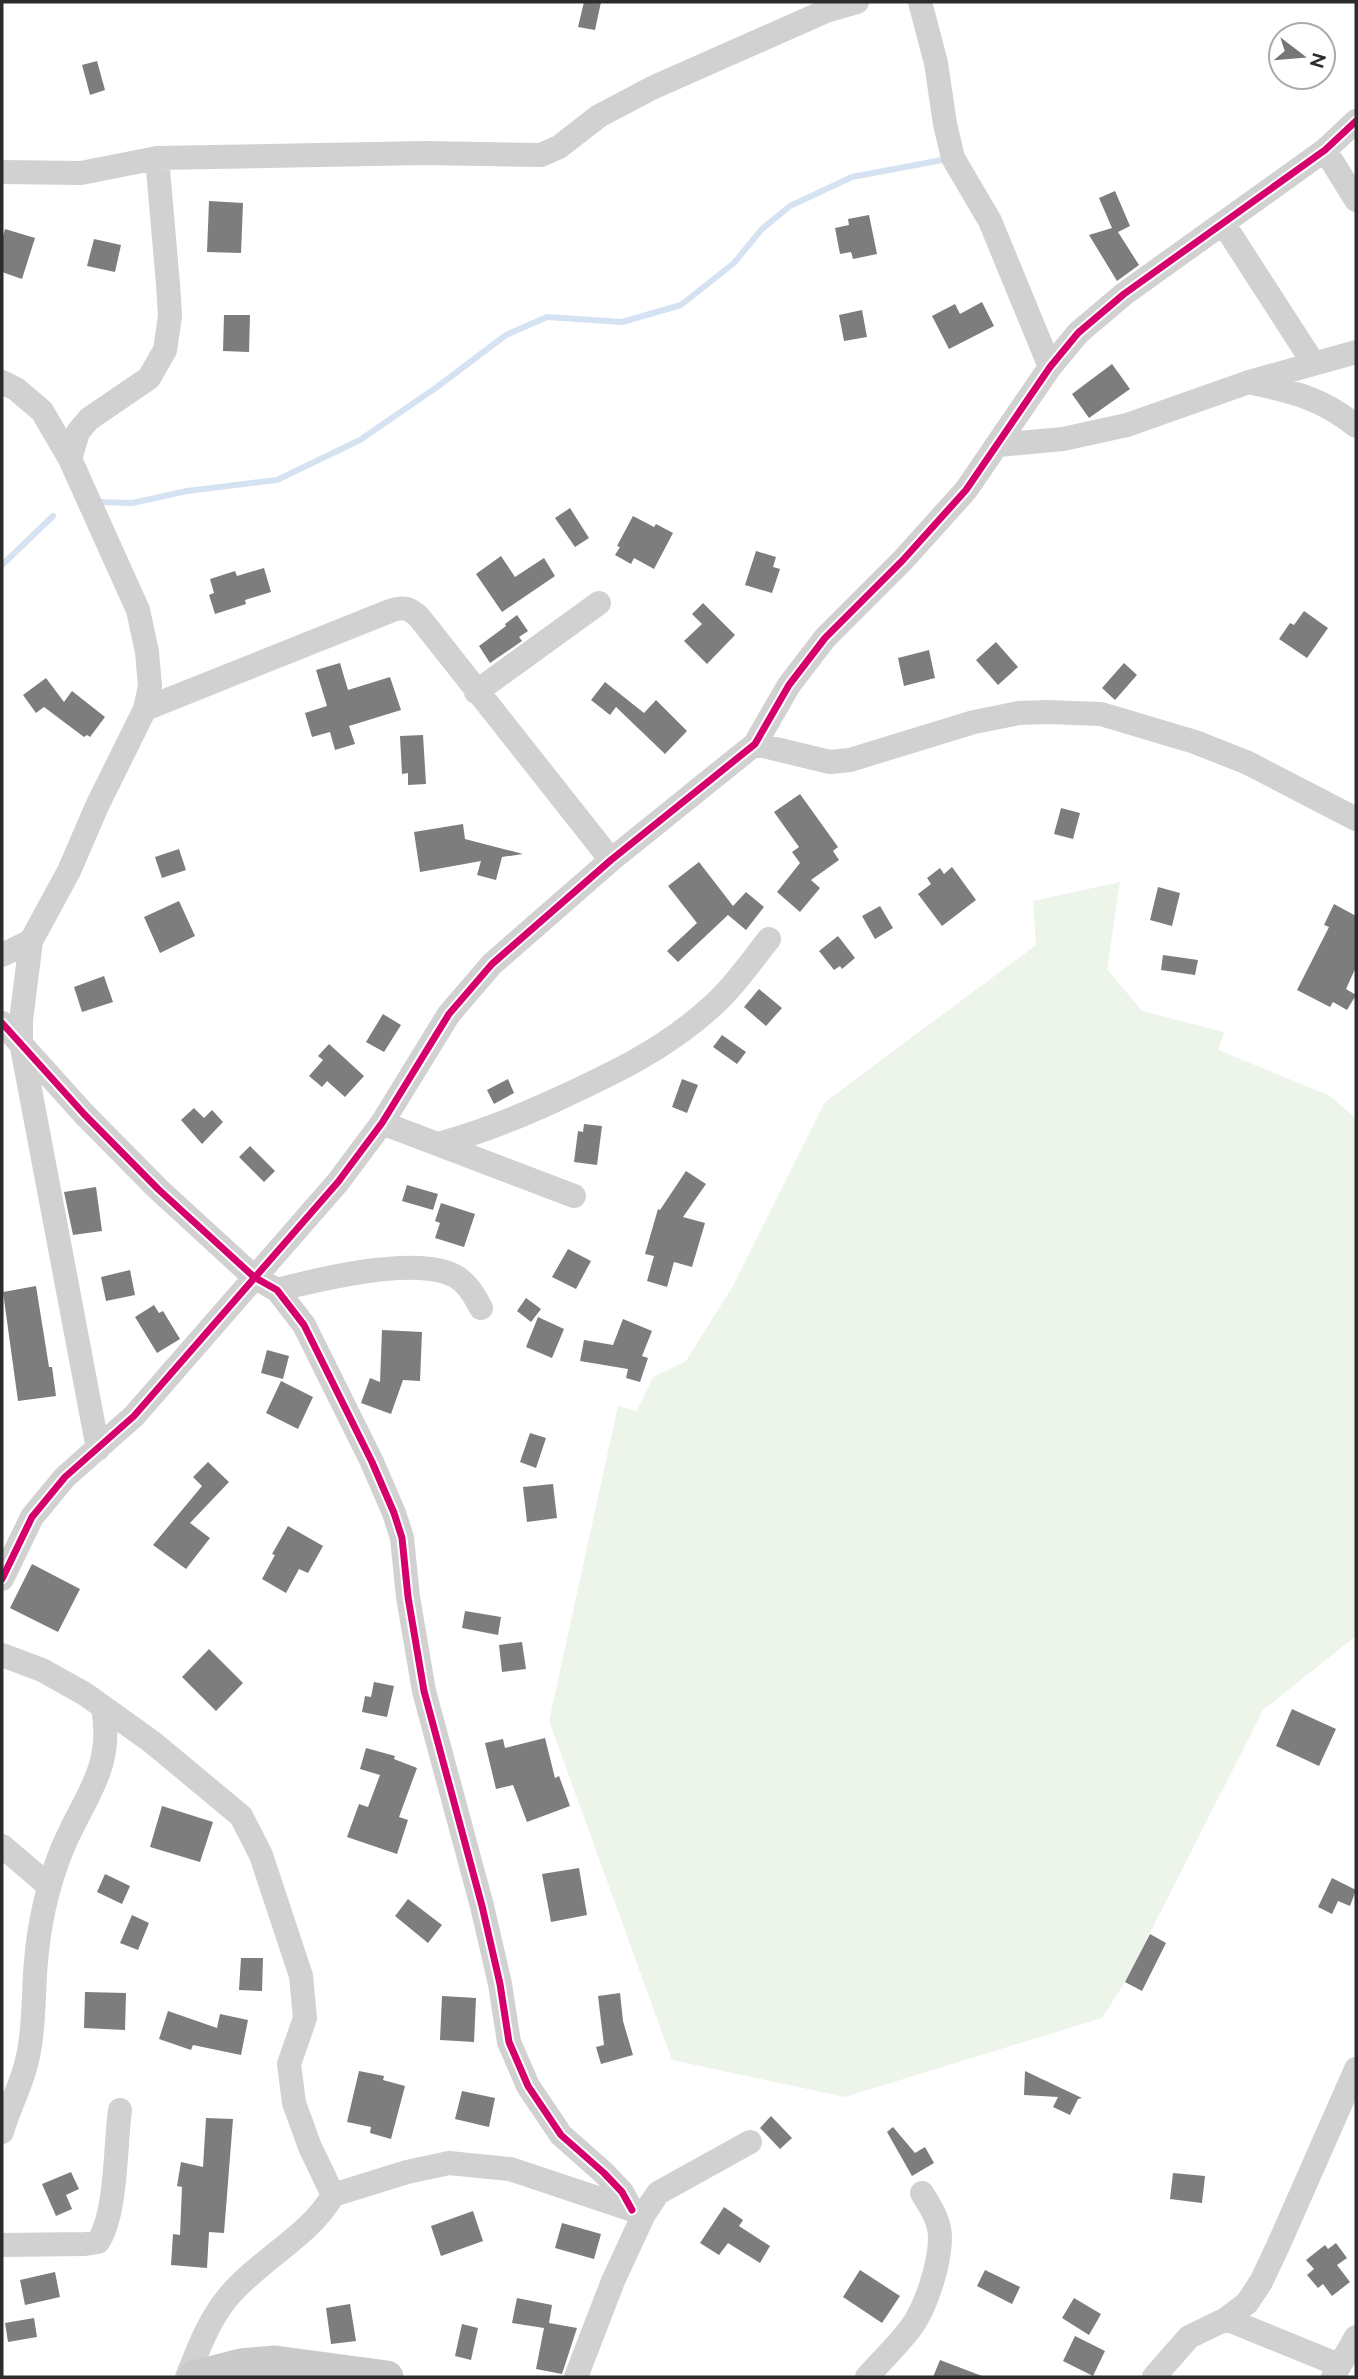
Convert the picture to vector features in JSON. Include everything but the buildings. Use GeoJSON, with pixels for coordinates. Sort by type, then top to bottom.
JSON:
{"type":"FeatureCollection","features":[{"type":"Feature","properties":{"kind":"street"},"geometry":{"type":"LineString","coordinates":[[2,173],[81,173],[157,158],[426,153],[541,155],[559,147],[599,116],[652,88],[826,11],[857,2]]}},
{"type":"Feature","properties":{"kind":"street"},"geometry":{"type":"LineString","coordinates":[[920,2],[936,63],[953,158],[990,221],[1050,366]]}},
{"type":"Feature","properties":{"kind":"street"},"geometry":{"type":"LineString","coordinates":[[2,1579],[32,1517],[65,1477],[134,1416],[338,1182],[382,1123],[449,1014],[484,974],[611,860],[755,744],[789,685],[825,638],[966,490],[1050,366],[1078,333],[1124,294],[1325,150],[1356,121]]}},
{"type":"Feature","properties":{"kind":"street"},"geometry":{"type":"LineString","coordinates":[[1325,150],[1356,200]]}},
{"type":"Feature","properties":{"kind":"street"},"geometry":{"type":"LineString","coordinates":[[70,459],[78,432],[89,419],[149,378],[165,350],[170,316],[157,158]]}},
{"type":"Feature","properties":{"kind":"street"},"geometry":{"type":"LineString","coordinates":[[1223,223],[1314,364]]}},
{"type":"Feature","properties":{"kind":"street"},"geometry":{"type":"LineString","coordinates":[[999,445],[1063,439],[1128,425],[1249,382],[1356,352]]}},
{"type":"Feature","properties":{"kind":"street"},"geometry":{"type":"LineString","coordinates":[[2,382],[16,388],[42,411],[70,459],[138,610],[147,652],[150,687],[145,709],[97,806],[69,871],[31,941],[21,1021],[20,1042],[98,1449]]}},
{"type":"Feature","properties":{"kind":"street"},"geometry":{"type":"LineString","coordinates":[[1249,382],[1301,394],[1342,415],[1356,426]]}},
{"type":"Feature","properties":{"kind":"street"},"geometry":{"type":"LineString","coordinates":[[477,692],[599,603]]}},
{"type":"Feature","properties":{"kind":"street"},"geometry":{"type":"LineString","coordinates":[[145,709],[401,607],[408,608],[419,617],[611,860]]}},
{"type":"Feature","properties":{"kind":"street"},"geometry":{"type":"LineString","coordinates":[[755,744],[830,762],[850,760],[974,722],[1019,713],[1101,714],[1195,742],[1248,763],[1356,819]]}},
{"type":"Feature","properties":{"kind":"street"},"geometry":{"type":"LineString","coordinates":[[438,1144],[470,1136],[527,1113],[625,1067],[669,1042],[712,1007],[769,939]]}},
{"type":"Feature","properties":{"kind":"street"},"geometry":{"type":"LineString","coordinates":[[2,955],[31,941]]}},
{"type":"Feature","properties":{"kind":"street"},"geometry":{"type":"LineString","coordinates":[[2,1023],[84,1114],[158,1189],[254,1277],[277,1290],[304,1325],[372,1462],[402,1538],[408,1597],[424,1691],[482,1906],[500,1984],[509,2042],[528,2086],[561,2135],[604,2174],[638,2212]]}},
{"type":"Feature","properties":{"kind":"street"},"geometry":{"type":"LineString","coordinates":[[382,1123],[574,1196]]}},
{"type":"Feature","properties":{"kind":"street"},"geometry":{"type":"LineString","coordinates":[[277,1290],[361,1272],[434,1268],[456,1276],[471,1290],[481,1308]]}},
{"type":"Feature","properties":{"kind":"street"},"geometry":{"type":"LineString","coordinates":[[2,1655],[42,1670],[103,1707],[152,1742],[241,1816],[261,1854],[301,1976],[305,2018],[289,2064],[294,2103],[310,2147],[333,2195]]}},
{"type":"Feature","properties":{"kind":"street"},"geometry":{"type":"LineString","coordinates":[[2,2132],[28,2056],[36,1958],[49,1886],[66,1840],[101,1770],[105,1753],[106,1723],[103,1707]]}},
{"type":"Feature","properties":{"kind":"street"},"geometry":{"type":"LineString","coordinates":[[2,1846],[49,1886]]}},
{"type":"Feature","properties":{"kind":"street"},"geometry":{"type":"LineString","coordinates":[[1154,2377],[1189,2337],[1226,2319],[1247,2304],[1261,2282],[1356,2069]]}},
{"type":"Feature","properties":{"kind":"street"},"geometry":{"type":"LineString","coordinates":[[2,2245],[98,2242],[105,2231],[110,2211],[120,2110]]}},
{"type":"Feature","properties":{"kind":"street"},"geometry":{"type":"LineString","coordinates":[[576,2377],[638,2212],[658,2193],[750,2142]]}},
{"type":"Feature","properties":{"kind":"street"},"geometry":{"type":"LineString","coordinates":[[187,2377],[203,2339],[228,2297],[324,2212],[333,2195],[407,2172],[449,2163],[510,2169],[638,2212]]}},
{"type":"Feature","properties":{"kind":"street"},"geometry":{"type":"LineString","coordinates":[[867,2377],[912,2327],[927,2296],[936,2267],[940,2236],[934,2212],[922,2193]]}},
{"type":"Feature","properties":{"kind":"street"},"geometry":{"type":"LineString","coordinates":[[1226,2319],[1336,2371],[1356,2337]]}},
{"type":"Feature","properties":{"kind":"street"},"geometry":{"type":"LineString","coordinates":[[194,2377],[241,2365],[275,2362],[387,2377]]}},
{"type":"Feature","properties":{"kind":"shaded area"},"geometry":{"type":"Polygon","coordinates":[[[1120,882],[1107,969],[1142,1011],[1224,1032],[1218,1050],[1328,1095],[1356,1118],[1356,1636],[1263,1710],[1125,1982],[1102,2018],[845,2097],[672,2060],[549,1721],[618,1406],[637,1411],[653,1377],[686,1361],[733,1286],[825,1102],[1036,945],[1033,901],[1120,882]]]}},
{"type":"Feature","properties":{"kind":"waterway"},"geometry":{"type":"LineString","coordinates":[[98,502],[132,503],[187,491],[277,480],[360,440],[506,335],[547,317],[622,322],[681,305],[734,263],[762,229],[790,206],[852,177],[947,159]]}},
{"type":"Feature","properties":{"kind":"waterway"},"geometry":{"type":"LineString","coordinates":[[2,565],[53,516]]}},
{"type":"Feature","properties":{"kind":"cycle path"},"geometry":{"type":"LineString","coordinates":[[2,1579],[32,1517],[65,1477],[134,1416],[338,1182],[382,1123],[449,1014],[492,964],[611,860],[755,744],[789,685],[825,638],[903,560],[966,490],[1050,367],[1078,333],[1124,294],[1325,150],[1356,121]]}},
{"type":"Feature","properties":{"kind":"cycle path"},"geometry":{"type":"LineString","coordinates":[[2,1023],[84,1114],[158,1189],[254,1277],[277,1290],[304,1325],[372,1462],[402,1538],[408,1597],[424,1691],[482,1906],[500,1984],[509,2042],[528,2086],[561,2135],[622,2192],[632,2210]]}}]}
